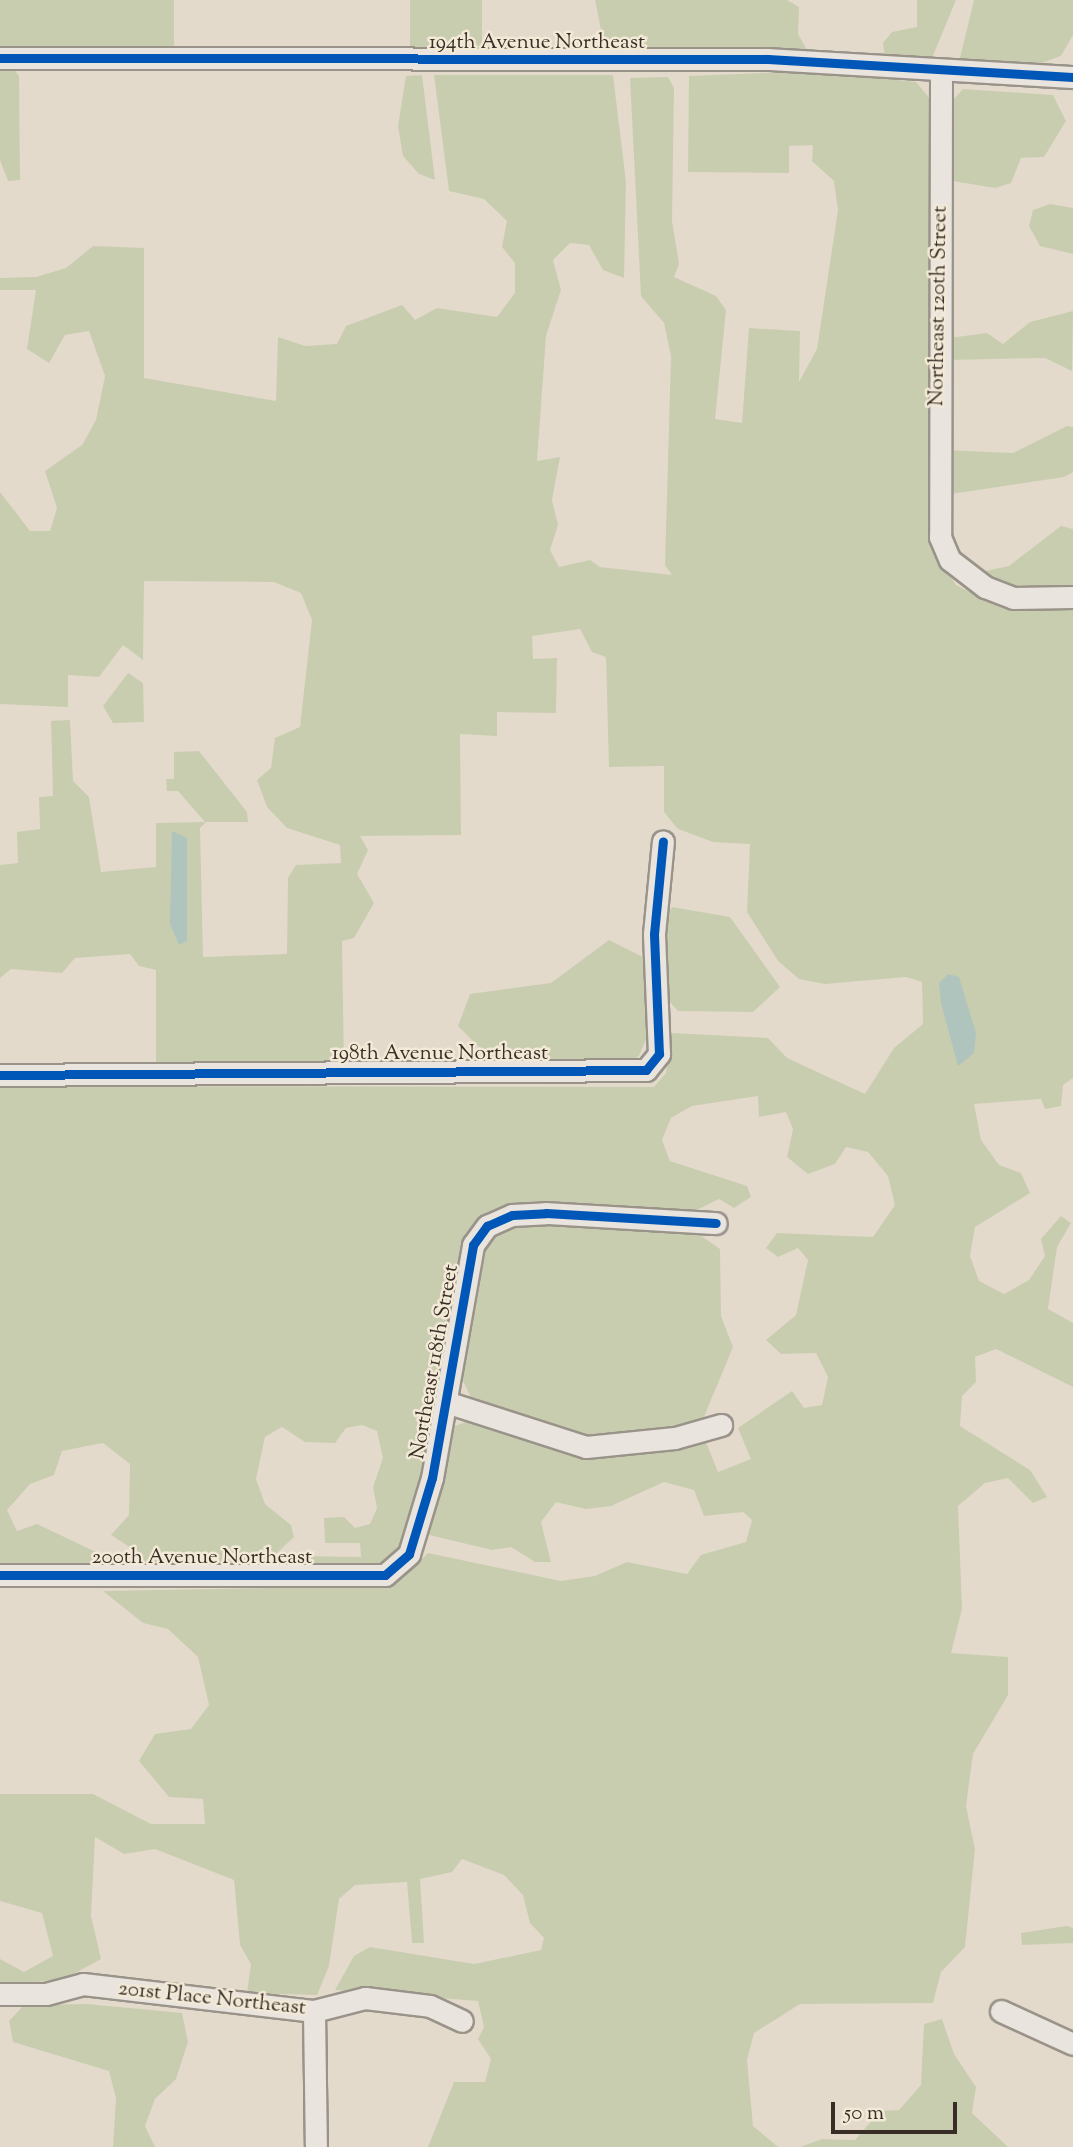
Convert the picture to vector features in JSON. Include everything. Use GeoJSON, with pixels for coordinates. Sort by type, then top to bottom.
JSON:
{"type":"FeatureCollection","features":[{"type":"Feature","properties":{"kind":"street","name":"194th Avenue Northeast"},"geometry":{"type":"LineString","coordinates":[[0,58],[768,59],[941,73],[1073,77]]}},
{"type":"Feature","properties":{"kind":"street","name":"Northeast 120th Street"},"geometry":{"type":"LineString","coordinates":[[941,73],[940,537],[950,560],[985,587],[1013,598],[1073,597]]}},
{"type":"Feature","properties":{"kind":"street","name":"198th Avenue Northeast"},"geometry":{"type":"LineString","coordinates":[[0,1075],[646,1070],[659,1054],[654,934],[663,841]]}},
{"type":"Feature","properties":{"kind":"street","name":"Northeast 118th Street"},"geometry":{"type":"LineString","coordinates":[[401,1567],[432,1478],[473,1245],[487,1226],[512,1215],[546,1213],[716,1223]]}},
{"type":"Feature","properties":{"kind":"street"},"geometry":{"type":"LineString","coordinates":[[446,1402],[586,1447],[675,1438],[721,1425]]}},
{"type":"Feature","properties":{"kind":"street","name":"200th Avenue Northeast"},"geometry":{"type":"LineString","coordinates":[[0,1575],[371,1576],[401,1567]]}},
{"type":"Feature","properties":{"kind":"street","name":"201st Place Northeast"},"geometry":{"type":"LineString","coordinates":[[0,1994],[46,1994],[83,1984],[314,2011],[365,1998],[430,2006],[461,2021]]}},
{"type":"Feature","properties":{"kind":"street"},"geometry":{"type":"LineString","coordinates":[[314,2011],[316,2147]]}},
{"type":"Feature","properties":{"kind":"street"},"geometry":{"type":"LineString","coordinates":[[1001,2011],[1073,2044]]}},
{"type":"Feature","properties":{"kind":"green space"},"geometry":{"type":"Polygon","coordinates":[[[0,0],[174,0],[174,48],[0,48],[0,0]]]}},
{"type":"Feature","properties":{"kind":"green space"},"geometry":{"type":"Polygon","coordinates":[[[410,0],[482,0],[482,54],[410,54],[410,0]]]}},
{"type":"Feature","properties":{"kind":"green space"},"geometry":{"type":"Polygon","coordinates":[[[595,0],[787,0],[799,7],[798,34],[810,55],[605,50],[595,0]]]}},
{"type":"Feature","properties":{"kind":"green space"},"geometry":{"type":"Polygon","coordinates":[[[917,0],[956,0],[932,58],[885,59],[883,43],[892,32],[917,27],[917,0]]]}},
{"type":"Feature","properties":{"kind":"green space"},"geometry":{"type":"Polygon","coordinates":[[[974,0],[1073,0],[1073,35],[1061,56],[1039,64],[959,62],[974,0]]]}},
{"type":"Feature","properties":{"kind":"green space"},"geometry":{"type":"Polygon","coordinates":[[[0,68],[13,68],[19,76],[20,180],[8,181],[0,160],[0,68]]]}},
{"type":"Feature","properties":{"kind":"green space"},"geometry":{"type":"Polygon","coordinates":[[[814,71],[916,82],[935,105],[931,545],[956,585],[988,601],[1017,611],[1073,607],[1073,1078],[1063,1085],[1061,1106],[1045,1109],[1041,1099],[974,1104],[981,1140],[999,1165],[1021,1173],[1030,1193],[975,1227],[970,1256],[979,1281],[1004,1294],[1029,1280],[1045,1256],[1041,1239],[1061,1216],[1071,1223],[1057,1247],[1048,1309],[1073,1323],[1073,1387],[996,1349],[975,1357],[976,1382],[962,1396],[960,1426],[1030,1470],[1047,1497],[1033,1503],[1008,1478],[985,1483],[958,1506],[962,1609],[951,1653],[1008,1657],[1008,1695],[973,1754],[966,1806],[975,1849],[965,1947],[941,1972],[933,2003],[800,2004],[754,2033],[747,2060],[753,2126],[778,2147],[428,2147],[454,2082],[485,2082],[491,2059],[478,2039],[484,2027],[478,2001],[335,1990],[354,1956],[370,1947],[474,1964],[541,1950],[544,1938],[530,1923],[523,1895],[504,1875],[462,1859],[452,1872],[420,1879],[424,1943],[412,1943],[407,1882],[355,1885],[339,1899],[329,1966],[317,1995],[247,1993],[251,1964],[240,1945],[234,1880],[155,1849],[124,1854],[95,1837],[91,1916],[101,1959],[66,1978],[0,1987],[0,1959],[24,1972],[53,1956],[42,1913],[0,1901],[0,1794],[93,1794],[151,1824],[205,1824],[203,1799],[169,1797],[139,1761],[155,1734],[191,1729],[209,1705],[198,1657],[168,1629],[143,1623],[103,1591],[381,1586],[400,1580],[428,1553],[561,1581],[595,1576],[627,1562],[687,1574],[701,1555],[746,1542],[752,1520],[743,1512],[704,1516],[694,1490],[664,1482],[611,1506],[586,1509],[556,1502],[541,1522],[551,1562],[535,1562],[511,1547],[492,1550],[425,1534],[455,1426],[468,1421],[530,1439],[705,1440],[718,1472],[751,1459],[738,1428],[792,1391],[804,1408],[822,1405],[828,1377],[816,1353],[781,1354],[766,1340],[796,1315],[808,1260],[798,1248],[778,1257],[766,1248],[777,1233],[873,1237],[895,1205],[888,1176],[868,1152],[846,1147],[835,1164],[808,1174],[787,1157],[793,1129],[786,1112],[759,1117],[758,1096],[692,1106],[671,1118],[662,1140],[670,1161],[747,1186],[751,1197],[734,1208],[719,1199],[695,1211],[518,1203],[491,1213],[412,1533],[385,1565],[283,1570],[298,1556],[361,1557],[360,1543],[325,1543],[324,1518],[344,1517],[355,1528],[370,1524],[377,1508],[373,1487],[383,1458],[377,1431],[362,1425],[346,1428],[335,1443],[305,1442],[282,1427],[265,1437],[256,1479],[265,1504],[291,1525],[294,1537],[263,1566],[140,1566],[134,1550],[111,1535],[129,1515],[130,1464],[103,1443],[62,1451],[54,1475],[30,1484],[7,1510],[17,1531],[37,1524],[98,1553],[101,1567],[0,1567],[0,1086],[654,1087],[666,1073],[671,1033],[768,1038],[787,1058],[865,1094],[894,1048],[923,1024],[922,982],[906,977],[825,984],[799,979],[778,961],[747,912],[750,844],[713,842],[678,829],[664,812],[664,766],[609,767],[606,657],[592,652],[580,629],[532,636],[533,659],[557,658],[556,713],[497,712],[497,736],[460,734],[461,835],[360,836],[368,850],[357,874],[374,903],[354,938],[342,941],[344,1067],[156,1064],[156,970],[139,966],[130,954],[75,958],[62,973],[11,969],[0,978],[0,865],[18,863],[17,832],[40,829],[39,797],[53,796],[51,721],[70,720],[73,781],[89,797],[101,872],[156,867],[156,823],[205,822],[178,791],[167,791],[166,779],[174,779],[174,752],[199,751],[247,812],[248,822],[206,822],[200,828],[203,957],[287,954],[288,878],[296,865],[341,863],[340,845],[287,828],[267,807],[257,780],[271,768],[275,738],[300,727],[312,620],[301,593],[274,582],[144,581],[143,660],[123,645],[99,677],[68,675],[68,707],[0,704],[0,492],[30,531],[50,531],[57,508],[45,471],[82,445],[96,420],[105,376],[89,331],[65,335],[49,363],[27,349],[36,290],[0,290],[0,278],[36,277],[66,268],[93,246],[144,248],[144,378],[276,401],[278,337],[305,346],[337,344],[346,326],[402,305],[415,320],[437,308],[497,317],[515,293],[515,263],[502,247],[507,221],[484,199],[449,191],[434,75],[613,75],[626,182],[624,278],[603,270],[589,245],[570,243],[553,260],[561,290],[546,336],[537,461],[560,457],[552,500],[558,525],[550,550],[559,567],[590,560],[600,567],[672,575],[665,565],[671,356],[664,323],[641,296],[630,78],[668,77],[674,88],[672,221],[679,264],[674,277],[716,296],[726,310],[715,419],[742,423],[749,328],[800,331],[799,382],[817,349],[838,210],[834,181],[812,161],[813,145],[789,146],[789,173],[688,172],[689,76],[814,71]]]}},
{"type":"Feature","properties":{"kind":"green space"},"geometry":{"type":"Polygon","coordinates":[[[422,75],[435,180],[419,174],[403,156],[398,126],[406,76],[422,75]]]}},
{"type":"Feature","properties":{"kind":"green space"},"geometry":{"type":"Polygon","coordinates":[[[963,89],[1053,95],[1066,121],[1044,157],[1021,158],[1011,183],[995,188],[953,181],[952,101],[963,89]]]}},
{"type":"Feature","properties":{"kind":"green space"},"geometry":{"type":"Polygon","coordinates":[[[1050,204],[1073,208],[1073,254],[1040,246],[1029,226],[1033,210],[1050,204]]]}},
{"type":"Feature","properties":{"kind":"green space"},"geometry":{"type":"Polygon","coordinates":[[[1073,311],[1072,371],[1045,358],[947,360],[949,338],[987,333],[1003,344],[1030,322],[1073,311]]]}},
{"type":"Feature","properties":{"kind":"green space"},"geometry":{"type":"Polygon","coordinates":[[[1067,426],[1073,427],[1073,472],[1064,477],[944,495],[945,450],[1013,453],[1067,426]]]}},
{"type":"Feature","properties":{"kind":"green space"},"geometry":{"type":"Polygon","coordinates":[[[1061,526],[1073,529],[1073,590],[1029,591],[976,573],[1009,566],[1061,526]]]}},
{"type":"Feature","properties":{"kind":"green space"},"geometry":{"type":"Polygon","coordinates":[[[128,673],[143,683],[144,722],[113,723],[103,706],[128,673]]]}},
{"type":"Feature","properties":{"kind":"green space"},"geometry":{"type":"Polygon","coordinates":[[[672,907],[730,917],[780,987],[753,1012],[678,1011],[668,1000],[666,919],[672,907]]]}},
{"type":"Feature","properties":{"kind":"green space"},"geometry":{"type":"Polygon","coordinates":[[[609,940],[645,958],[647,1036],[639,1056],[626,1065],[496,1064],[458,1026],[470,994],[551,983],[609,940]]]}},
{"type":"Feature","properties":{"kind":"green space"},"geometry":{"type":"Polygon","coordinates":[[[561,1225],[694,1231],[720,1249],[721,1316],[733,1347],[701,1424],[616,1437],[567,1435],[471,1398],[458,1370],[482,1244],[497,1228],[561,1225]]]}},
{"type":"Feature","properties":{"kind":"green space"},"geometry":{"type":"Polygon","coordinates":[[[1067,1926],[1073,1928],[1073,1943],[1022,1945],[1021,1933],[1067,1926]]]}},
{"type":"Feature","properties":{"kind":"green space"},"geometry":{"type":"Polygon","coordinates":[[[87,2004],[182,2013],[188,2042],[176,2079],[155,2099],[145,2126],[155,2147],[113,2147],[116,2098],[109,2071],[13,2042],[9,2021],[24,2005],[87,2004]]]}},
{"type":"Feature","properties":{"kind":"green space"},"geometry":{"type":"Polygon","coordinates":[[[942,2019],[954,2054],[976,2087],[972,2113],[1008,2147],[800,2147],[822,2139],[855,2140],[880,2111],[899,2110],[921,2085],[924,2024],[942,2019]]]}},
{"type":"Feature","properties":{"kind":"shaded area"},"geometry":{"type":"Polygon","coordinates":[[[172,831],[187,838],[187,941],[179,945],[170,924],[172,831]]]}},
{"type":"Feature","properties":{"kind":"shaded area"},"geometry":{"type":"Polygon","coordinates":[[[948,974],[959,977],[976,1033],[974,1053],[958,1066],[941,1003],[939,983],[948,974]]]}},
{"type":"Feature","properties":{"kind":"cycle path"},"geometry":{"type":"LineString","coordinates":[[0,58],[768,59],[1073,77]]}},
{"type":"Feature","properties":{"kind":"cycle path"},"geometry":{"type":"LineString","coordinates":[[0,1075],[646,1070],[659,1054],[654,934],[663,841]]}},
{"type":"Feature","properties":{"kind":"cycle path"},"geometry":{"type":"LineString","coordinates":[[0,1575],[385,1575],[409,1554],[432,1478],[473,1245],[487,1226],[512,1215],[546,1213],[716,1223]]}}]}
